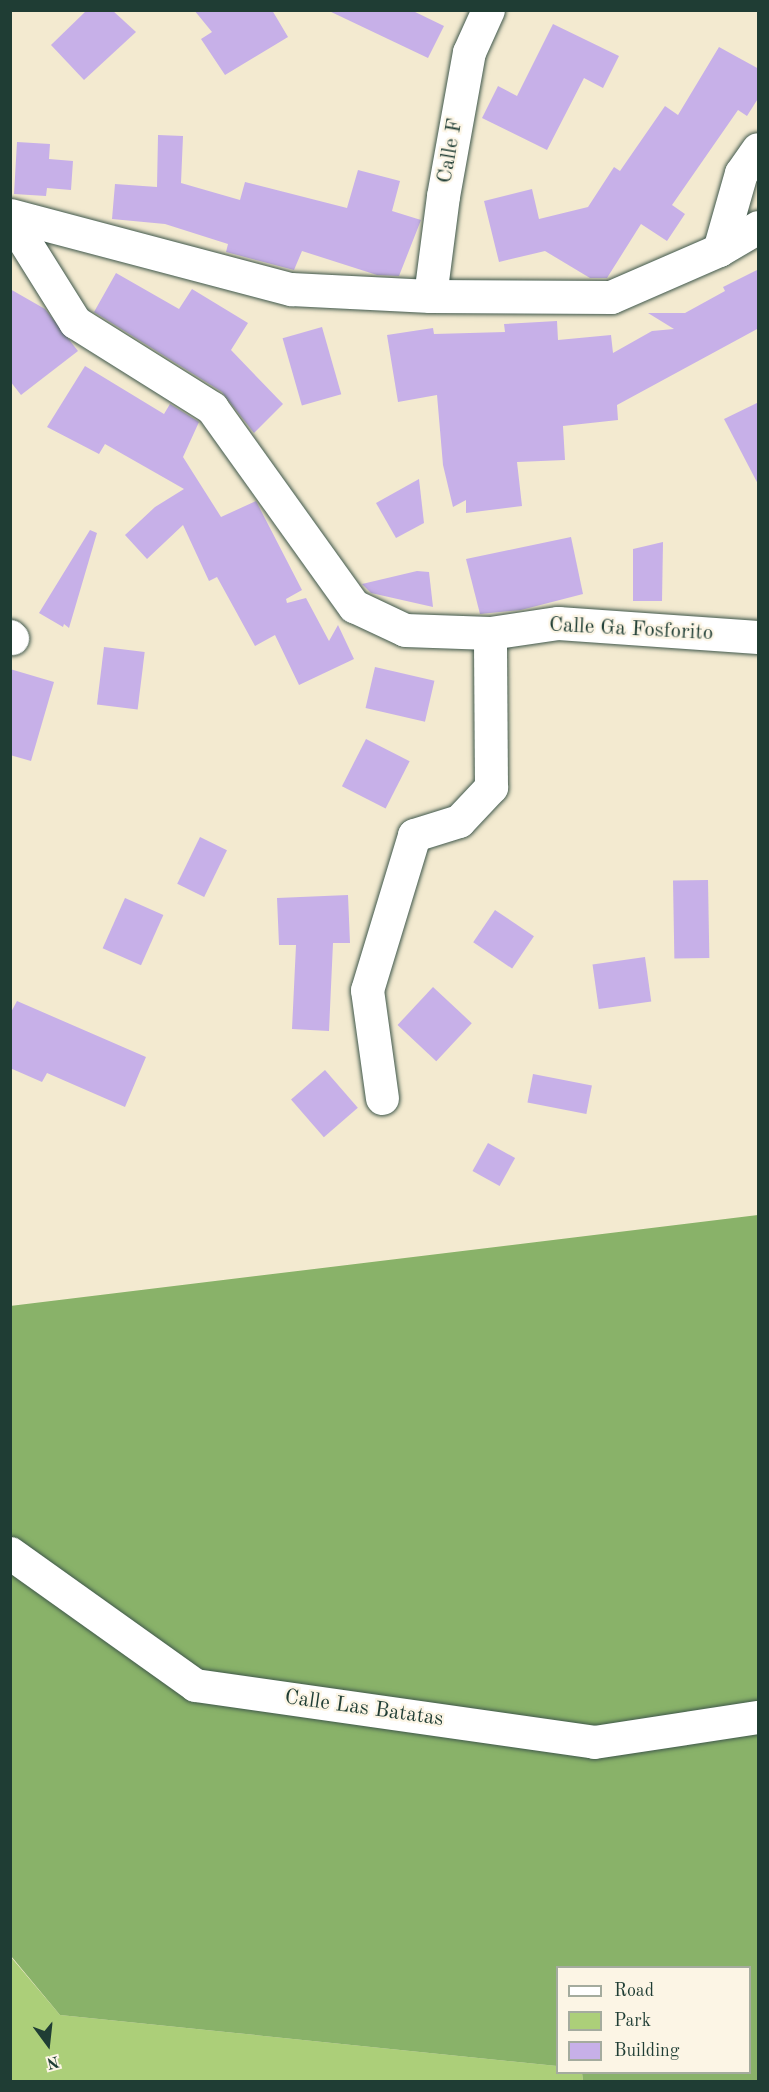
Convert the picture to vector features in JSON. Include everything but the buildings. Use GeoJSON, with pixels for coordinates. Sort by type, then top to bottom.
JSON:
{"type":"FeatureCollection","features":[{"type":"Feature","properties":{"kind":"street","name":"Calle F"},"geometry":{"type":"LineString","coordinates":[[430,296],[443,196],[469,52],[488,10]]}},
{"type":"Feature","properties":{"kind":"street"},"geometry":{"type":"LineString","coordinates":[[719,250],[741,173],[759,149]]}},
{"type":"Feature","properties":{"kind":"street"},"geometry":{"type":"LineString","coordinates":[[10,216],[291,289],[430,296],[611,297],[719,250],[759,227]]}},
{"type":"Feature","properties":{"kind":"street","name":"Calle Ga Fosforito"},"geometry":{"type":"LineString","coordinates":[[10,216],[75,322],[212,408],[354,606],[405,630],[490,633],[558,623],[759,637]]}},
{"type":"Feature","properties":{"kind":"street"},"geometry":{"type":"LineString","coordinates":[[381,1098],[367,990],[414,835],[459,821],[491,788],[490,633]]}},
{"type":"Feature","properties":{"kind":"street","name":"Calle Las Batatas"},"geometry":{"type":"LineString","coordinates":[[10,1552],[195,1685],[594,1742],[759,1717]]}},
{"type":"Feature","properties":{"kind":"green space"},"geometry":{"type":"Polygon","coordinates":[[[758,1215],[758,2081],[583,2081],[582,2074],[751,2074],[751,1966],[556,1966],[556,2066],[60,2015],[11,1956],[10,1306],[758,1215]]]}},
{"type":"Feature","properties":{"kind":"green space"},"geometry":{"type":"Polygon","coordinates":[[[10,1956],[60,2015],[556,2066],[556,2074],[582,2074],[583,2081],[11,2081],[10,1956]]]}}]}
